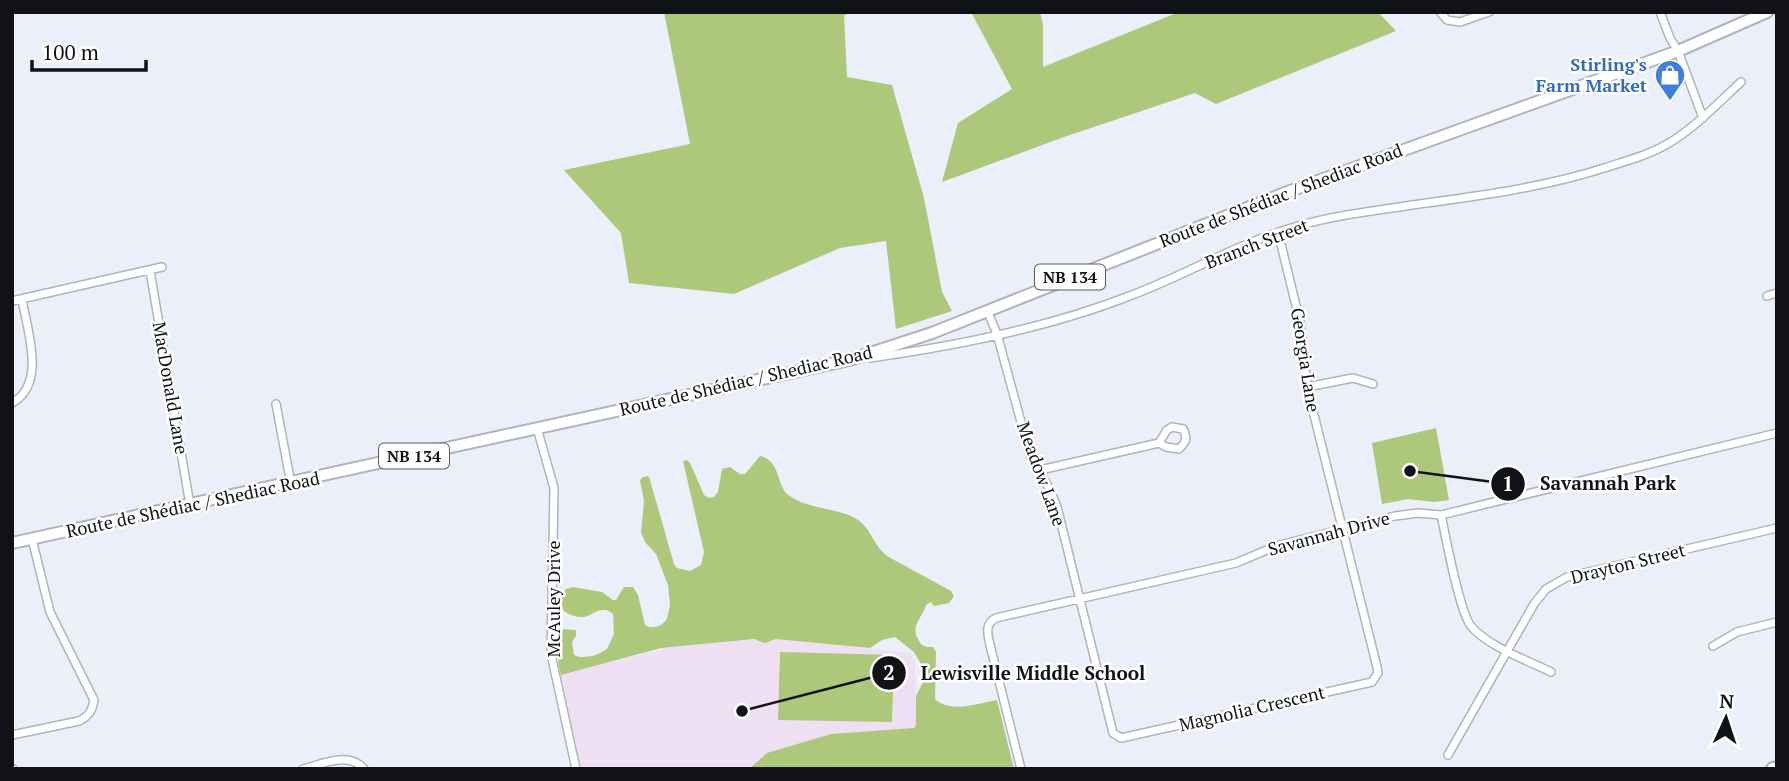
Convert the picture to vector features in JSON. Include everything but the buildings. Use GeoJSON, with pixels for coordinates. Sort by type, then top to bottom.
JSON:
{"type":"FeatureCollection","features":[{"type":"Feature","properties":{"kind":"main road","name":"Route de Shédiac / Shediac Road"},"geometry":{"type":"LineString","coordinates":[[12,543],[849,360],[932,333],[1290,191],[1678,51],[1768,12]]}},
{"type":"Feature","properties":{"kind":"street"},"geometry":{"type":"LineString","coordinates":[[1440,12],[1447,20],[1460,22],[1489,12]]}},
{"type":"Feature","properties":{"kind":"street"},"geometry":{"type":"LineString","coordinates":[[1660,12],[1703,118]]}},
{"type":"Feature","properties":{"kind":"street","name":"Branch Street"},"geometry":{"type":"LineString","coordinates":[[849,360],[922,351],[1090,310],[1131,296],[1278,232],[1341,215],[1502,193],[1577,176],[1635,158],[1667,145],[1703,118],[1741,82]]}},
{"type":"Feature","properties":{"kind":"street","name":"Georgia Lane"},"geometry":{"type":"LineString","coordinates":[[1278,232],[1300,322],[1307,387],[1342,529]]}},
{"type":"Feature","properties":{"kind":"street"},"geometry":{"type":"LineString","coordinates":[[12,301],[162,267]]}},
{"type":"Feature","properties":{"kind":"street","name":"MacDonald Lane"},"geometry":{"type":"LineString","coordinates":[[150,271],[190,506]]}},
{"type":"Feature","properties":{"kind":"street"},"geometry":{"type":"LineString","coordinates":[[1767,296],[1777,293]]}},
{"type":"Feature","properties":{"kind":"street"},"geometry":{"type":"LineString","coordinates":[[12,403],[29,387],[33,373],[22,299]]}},
{"type":"Feature","properties":{"kind":"street","name":"Meadow Lane"},"geometry":{"type":"LineString","coordinates":[[987,309],[997,334],[1030,455],[1040,470],[1056,507],[1079,599]]}},
{"type":"Feature","properties":{"kind":"street"},"geometry":{"type":"LineString","coordinates":[[1307,387],[1353,378],[1373,384]]}},
{"type":"Feature","properties":{"kind":"street"},"geometry":{"type":"LineString","coordinates":[[276,404],[291,484]]}},
{"type":"Feature","properties":{"kind":"street","name":"McAuley Drive"},"geometry":{"type":"LineString","coordinates":[[537,428],[554,488],[551,654],[576,769]]}},
{"type":"Feature","properties":{"kind":"street","name":"Savannah Drive"},"geometry":{"type":"LineString","coordinates":[[1021,769],[987,628],[996,618],[1236,563],[1276,546],[1395,516],[1441,514],[1777,433]]}},
{"type":"Feature","properties":{"kind":"street"},"geometry":{"type":"LineString","coordinates":[[1040,470],[1159,443]]}},
{"type":"Feature","properties":{"kind":"street"},"geometry":{"type":"LineString","coordinates":[[1441,514],[1468,622],[1480,635],[1552,673]]}},
{"type":"Feature","properties":{"kind":"street","name":"Drayton Street"},"geometry":{"type":"LineString","coordinates":[[1448,755],[1542,594],[1562,580],[1777,528]]}},
{"type":"Feature","properties":{"kind":"street","name":"Magnolia Crescent"},"geometry":{"type":"LineString","coordinates":[[1079,599],[1112,733],[1116,737],[1372,682],[1378,673],[1377,667],[1342,529]]}},
{"type":"Feature","properties":{"kind":"street"},"geometry":{"type":"LineString","coordinates":[[12,735],[79,721],[87,717],[94,699],[50,612],[32,539]]}},
{"type":"Feature","properties":{"kind":"street"},"geometry":{"type":"LineString","coordinates":[[1713,646],[1737,632],[1777,622]]}},
{"type":"Feature","properties":{"kind":"street"},"geometry":{"type":"LineString","coordinates":[[303,769],[344,759],[358,762],[364,769]]}},
{"type":"Feature","properties":{"kind":"shaded area"},"geometry":{"type":"Polygon","coordinates":[[[780,639],[911,655],[915,662],[916,725],[909,730],[831,734],[774,751],[758,759],[749,769],[581,769],[561,675],[671,647],[749,640],[765,643],[780,639]]]}},
{"type":"Feature","properties":{"kind":"green space"},"geometry":{"type":"Polygon","coordinates":[[[664,12],[857,12],[844,15],[847,77],[892,85],[924,198],[942,292],[952,311],[896,329],[886,241],[840,248],[734,294],[629,283],[621,233],[564,170],[690,144],[664,12]]]}},
{"type":"Feature","properties":{"kind":"green space"},"geometry":{"type":"Polygon","coordinates":[[[971,12],[1040,12],[1043,25],[1043,67],[1179,12],[1378,12],[1396,31],[1216,104],[1195,93],[942,182],[958,123],[1012,89],[971,12]]]}},
{"type":"Feature","properties":{"kind":"green space"},"geometry":{"type":"Polygon","coordinates":[[[1436,428],[1449,500],[1434,502],[1408,499],[1382,504],[1372,443],[1436,428]]]}},
{"type":"Feature","properties":{"kind":"green space"},"geometry":{"type":"Polygon","coordinates":[[[760,456],[775,467],[784,490],[794,499],[855,518],[865,526],[887,556],[951,591],[954,596],[949,603],[934,606],[931,602],[926,605],[915,629],[921,644],[933,647],[936,652],[935,699],[957,707],[997,700],[1014,769],[749,769],[767,753],[831,734],[914,728],[916,696],[924,680],[924,669],[914,652],[895,637],[882,640],[870,648],[776,639],[765,643],[754,639],[661,648],[561,675],[558,645],[562,629],[576,630],[572,642],[574,655],[582,657],[607,649],[614,634],[613,614],[609,611],[600,610],[582,617],[570,615],[562,609],[560,600],[566,589],[573,587],[602,592],[616,600],[624,587],[633,587],[638,595],[645,625],[657,626],[667,619],[670,605],[668,585],[656,554],[641,533],[644,501],[640,480],[648,476],[650,480],[674,564],[677,568],[690,571],[701,565],[704,552],[683,461],[690,463],[704,495],[709,498],[718,492],[722,469],[730,467],[740,474],[745,474],[760,456]]]}},
{"type":"Feature","properties":{"kind":"green space"},"geometry":{"type":"Polygon","coordinates":[[[780,652],[894,655],[892,722],[778,720],[780,652]]]}},
{"type":"Feature","properties":{"kind":"place","name":"Stirling's Farm Market"},"geometry":{"type":"Point","coordinates":[1670,102]}},
{"type":"Feature","properties":{"kind":"place","name":"Savannah Park"},"geometry":{"type":"Point","coordinates":[1410,471]}},
{"type":"Feature","properties":{"kind":"place","name":"Lewisville Middle School"},"geometry":{"type":"Point","coordinates":[742,711]}}]}
